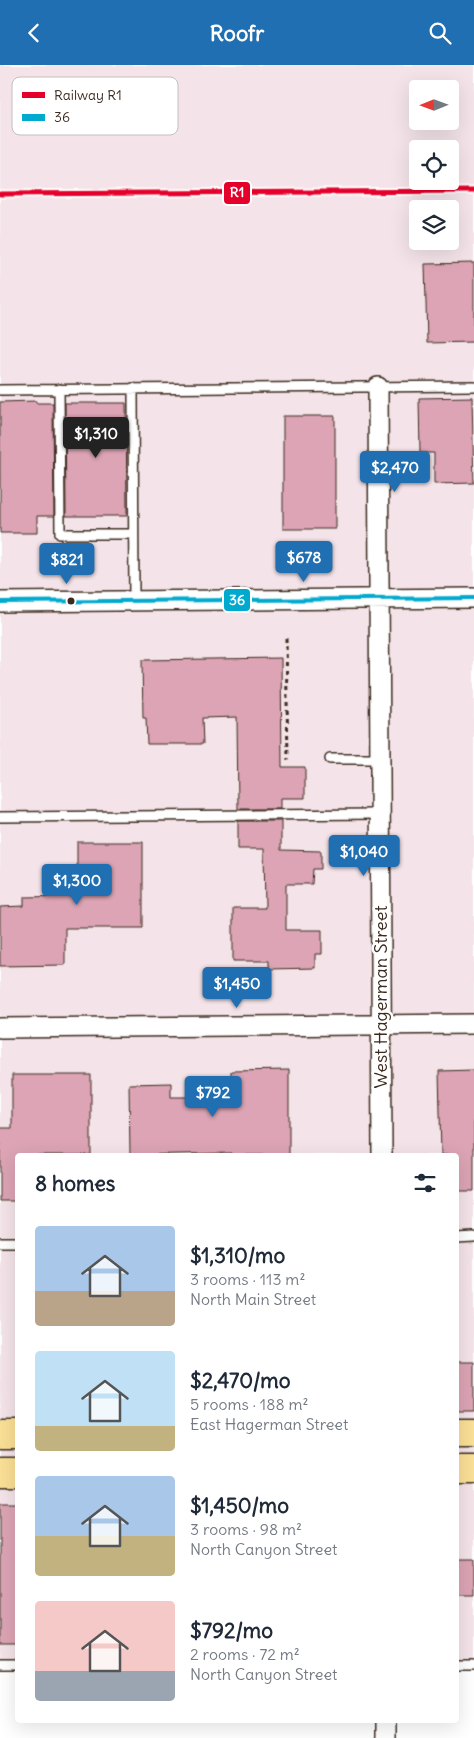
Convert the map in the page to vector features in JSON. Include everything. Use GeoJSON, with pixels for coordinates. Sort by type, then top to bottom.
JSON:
{"type":"FeatureCollection","features":[{"type":"Feature","properties":{"kind":"highway"},"geometry":{"type":"LineString","coordinates":[[459,1433],[474,1433]]}},
{"type":"Feature","properties":{"kind":"highway"},"geometry":{"type":"LineString","coordinates":[[0,1435],[15,1435]]}},
{"type":"Feature","properties":{"kind":"highway"},"geometry":{"type":"LineString","coordinates":[[459,1470],[474,1470]]}},
{"type":"Feature","properties":{"kind":"highway"},"geometry":{"type":"LineString","coordinates":[[0,1472],[15,1472]]}},
{"type":"Feature","properties":{"kind":"street","name":"West Hagerman Street"},"geometry":{"type":"LineString","coordinates":[[378,387],[382,1153]]}},
{"type":"Feature","properties":{"kind":"street"},"geometry":{"type":"LineString","coordinates":[[0,602],[474,598]]}},
{"type":"Feature","properties":{"kind":"street"},"geometry":{"type":"LineString","coordinates":[[0,1028],[474,1024]]}},
{"type":"Feature","properties":{"kind":"street"},"geometry":{"type":"LineString","coordinates":[[386,1723],[386,1738]]}},
{"type":"Feature","properties":{"kind":"lane"},"geometry":{"type":"LineString","coordinates":[[0,390],[474,386]]}},
{"type":"Feature","properties":{"kind":"lane"},"geometry":{"type":"LineString","coordinates":[[134,388],[134,601]]}},
{"type":"Feature","properties":{"kind":"lane"},"geometry":{"type":"LineString","coordinates":[[59,389],[60,534],[133,534]]}},
{"type":"Feature","properties":{"kind":"lane"},"geometry":{"type":"LineString","coordinates":[[330,759],[380,759]]}},
{"type":"Feature","properties":{"kind":"lane"},"geometry":{"type":"LineString","coordinates":[[0,817],[381,814]]}},
{"type":"Feature","properties":{"kind":"lane"},"geometry":{"type":"LineString","coordinates":[[459,1237],[474,1237]]}},
{"type":"Feature","properties":{"kind":"lane"},"geometry":{"type":"LineString","coordinates":[[0,1242],[15,1242]]}},
{"type":"Feature","properties":{"kind":"lane"},"geometry":{"type":"LineString","coordinates":[[0,1665],[15,1665]]}},
{"type":"Feature","properties":{"kind":"lane"},"geometry":{"type":"LineString","coordinates":[[459,1666],[474,1666]]}},
{"type":"Feature","properties":{"kind":"path"},"geometry":{"type":"LineString","coordinates":[[286,638],[288,760]]}},
{"type":"Feature","properties":{"kind":"shaded area"},"geometry":{"type":"Polygon","coordinates":[[[0,65],[474,65],[474,1666],[459,1666],[459,1153],[15,1153],[15,1665],[0,1665],[0,65]]]}},
{"type":"Feature","properties":{"kind":"building"},"geometry":{"type":"Polygon","coordinates":[[[474,263],[474,342],[427,343],[425,264],[474,263]]]}},
{"type":"Feature","properties":{"kind":"building"},"geometry":{"type":"Polygon","coordinates":[[[472,397],[474,483],[434,484],[434,453],[420,453],[419,398],[472,397]]]}},
{"type":"Feature","properties":{"kind":"building"},"geometry":{"type":"Polygon","coordinates":[[[36,401],[36,403],[53,403],[54,516],[37,516],[37,533],[0,533],[0,402],[36,401]]]}},
{"type":"Feature","properties":{"kind":"building"},"geometry":{"type":"Polygon","coordinates":[[[65,403],[126,403],[127,516],[66,516],[65,403]]]}},
{"type":"Feature","properties":{"kind":"building"},"geometry":{"type":"Polygon","coordinates":[[[283,416],[335,416],[335,529],[283,529],[283,416]]]}},
{"type":"Feature","properties":{"kind":"building"},"geometry":{"type":"Polygon","coordinates":[[[281,658],[282,767],[305,767],[305,798],[280,798],[280,809],[238,809],[237,717],[202,718],[203,744],[147,744],[146,718],[143,718],[142,660],[281,658]]]}},
{"type":"Feature","properties":{"kind":"building"},"geometry":{"type":"Polygon","coordinates":[[[238,821],[281,821],[281,850],[321,851],[321,869],[313,869],[312,884],[286,884],[286,930],[322,930],[322,954],[315,954],[315,968],[269,969],[269,961],[233,961],[233,908],[265,908],[264,849],[238,849],[238,821]]]}},
{"type":"Feature","properties":{"kind":"building"},"geometry":{"type":"Polygon","coordinates":[[[77,842],[143,842],[143,928],[65,928],[65,965],[0,966],[0,907],[24,906],[24,897],[77,896],[77,842]]]}},
{"type":"Feature","properties":{"kind":"building"},"geometry":{"type":"Polygon","coordinates":[[[289,1070],[289,1153],[130,1153],[129,1084],[171,1083],[171,1097],[231,1097],[231,1071],[289,1070]]]}},
{"type":"Feature","properties":{"kind":"building"},"geometry":{"type":"Polygon","coordinates":[[[474,1070],[474,1191],[459,1191],[459,1153],[441,1153],[439,1071],[474,1070]]]}},
{"type":"Feature","properties":{"kind":"building"},"geometry":{"type":"Polygon","coordinates":[[[12,1075],[91,1075],[91,1153],[15,1153],[15,1201],[0,1201],[0,1128],[12,1128],[12,1075]]]}},
{"type":"Feature","properties":{"kind":"building"},"geometry":{"type":"Polygon","coordinates":[[[459,1362],[474,1362],[474,1411],[459,1411],[459,1362]]]}},
{"type":"Feature","properties":{"kind":"building"},"geometry":{"type":"Polygon","coordinates":[[[0,1503],[15,1503],[15,1645],[0,1645],[0,1503]]]}},
{"type":"Feature","properties":{"kind":"building"},"geometry":{"type":"Polygon","coordinates":[[[459,1559],[474,1559],[474,1595],[459,1595],[459,1559]]]}},
{"type":"Feature","properties":{"kind":"rail line","name":"R1"},"geometry":{"type":"LineString","coordinates":[[0,194],[474,191]]}},
{"type":"Feature","properties":{"kind":"transit line","name":"36"},"geometry":{"type":"LineString","coordinates":[[0,602],[474,598]]}}]}
